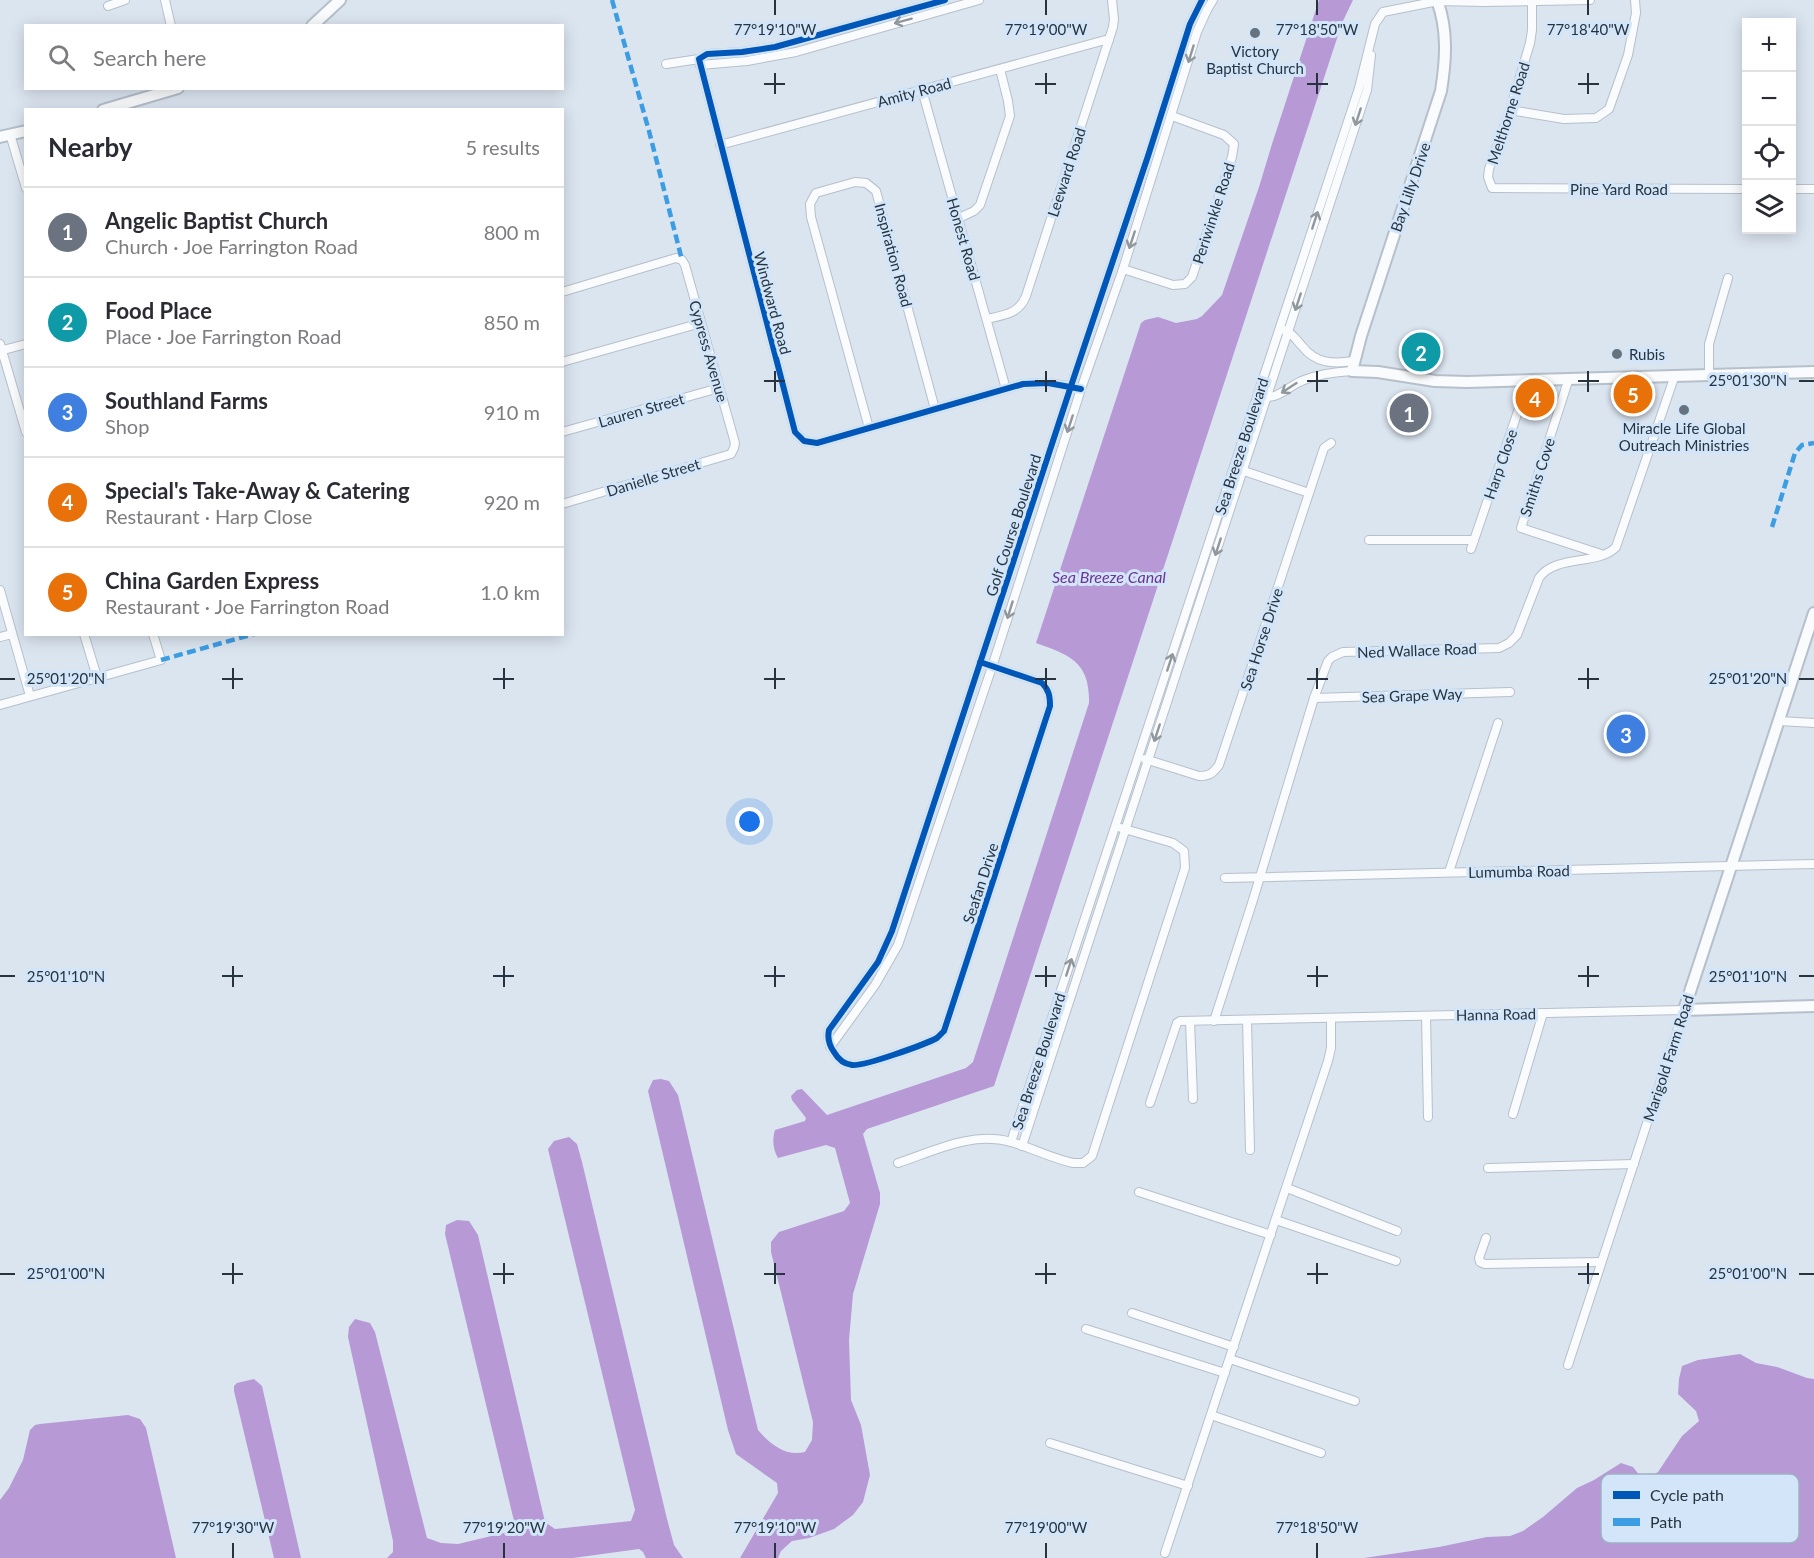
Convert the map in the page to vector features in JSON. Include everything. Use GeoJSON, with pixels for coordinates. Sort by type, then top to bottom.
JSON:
{"type":"FeatureCollection","features":[{"type":"Feature","properties":{"kind":"main road"},"geometry":{"type":"LineString","coordinates":[[314,24],[340,0]]}},
{"type":"Feature","properties":{"kind":"main road","name":"Bay Lilly Drive"},"geometry":{"type":"LineString","coordinates":[[1353,366],[1441,91],[1446,49],[1444,25],[1438,0]]}},
{"type":"Feature","properties":{"kind":"main road"},"geometry":{"type":"LineString","coordinates":[[109,108],[171,90]]}},
{"type":"Feature","properties":{"kind":"main road"},"geometry":{"type":"LineString","coordinates":[[5,136],[24,131]]}},
{"type":"Feature","properties":{"kind":"main road"},"geometry":{"type":"LineString","coordinates":[[1353,366],[1434,381],[1467,382],[1814,372]]}},
{"type":"Feature","properties":{"kind":"main road","name":"Marigold Farm Road"},"geometry":{"type":"LineString","coordinates":[[1684,1010],[1814,613]]}},
{"type":"Feature","properties":{"kind":"main road","name":"Hanna Road"},"geometry":{"type":"LineString","coordinates":[[1684,1010],[1814,1006]]}},
{"type":"Feature","properties":{"kind":"street"},"geometry":{"type":"LineString","coordinates":[[108,6],[125,0]]}},
{"type":"Feature","properties":{"kind":"street"},"geometry":{"type":"LineString","coordinates":[[165,0],[171,24]]}},
{"type":"Feature","properties":{"kind":"street"},"geometry":{"type":"LineString","coordinates":[[699,62],[707,54],[775,47],[922,3],[945,0]]}},
{"type":"Feature","properties":{"kind":"street"},"geometry":{"type":"LineString","coordinates":[[666,64],[747,61],[796,52],[979,0]]}},
{"type":"Feature","properties":{"kind":"street","name":"Leeward Road"},"geometry":{"type":"LineString","coordinates":[[987,319],[1015,312],[1024,303],[1109,39],[1114,19],[1112,0]]}},
{"type":"Feature","properties":{"kind":"street","name":"Golf Course Boulevard"},"geometry":{"type":"LineString","coordinates":[[831,1047],[828,1037],[829,1030],[878,962],[892,932],[1145,167],[1190,24],[1202,0]]}},
{"type":"Feature","properties":{"kind":"street","name":"Golf Course Boulevard"},"geometry":{"type":"LineString","coordinates":[[831,1047],[875,985],[898,945],[992,667],[1081,389],[1123,269],[1197,32],[1213,0]]}},
{"type":"Feature","properties":{"kind":"street"},"geometry":{"type":"LineString","coordinates":[[1371,39],[1375,24],[1383,12],[1438,0],[1532,2],[1590,0]]}},
{"type":"Feature","properties":{"kind":"street"},"geometry":{"type":"LineString","coordinates":[[1510,110],[1564,119],[1596,118],[1609,109],[1628,55],[1636,13],[1635,0]]}},
{"type":"Feature","properties":{"kind":"street","name":"Melthorne Road"},"geometry":{"type":"LineString","coordinates":[[1492,189],[1488,177],[1489,170],[1530,43],[1532,2]]}},
{"type":"Feature","properties":{"kind":"street"},"geometry":{"type":"LineString","coordinates":[[922,3],[925,15]]}},
{"type":"Feature","properties":{"kind":"street","name":"Amity Road"},"geometry":{"type":"LineString","coordinates":[[720,145],[1109,39]]}},
{"type":"Feature","properties":{"kind":"street","name":"Sea Breeze Boulevard"},"geometry":{"type":"LineString","coordinates":[[1011,1142],[1359,88],[1371,39]]}},
{"type":"Feature","properties":{"kind":"street","name":"Sea Breeze Boulevard"},"geometry":{"type":"LineString","coordinates":[[1022,1146],[1367,90],[1371,39]]}},
{"type":"Feature","properties":{"kind":"street","name":"Windward Road"},"geometry":{"type":"LineString","coordinates":[[699,62],[795,432],[804,441],[817,443],[1037,382],[1081,389]]}},
{"type":"Feature","properties":{"kind":"street"},"geometry":{"type":"LineString","coordinates":[[958,218],[974,211],[980,205],[1009,121],[1008,101],[1000,69]]}},
{"type":"Feature","properties":{"kind":"street","name":"Honest Road"},"geometry":{"type":"LineString","coordinates":[[922,90],[1006,389]]}},
{"type":"Feature","properties":{"kind":"street","name":"Periwinkle Road"},"geometry":{"type":"LineString","coordinates":[[1123,269],[1173,285],[1185,284],[1192,277],[1232,157],[1233,144],[1224,135],[1172,116]]}},
{"type":"Feature","properties":{"kind":"street"},"geometry":{"type":"LineString","coordinates":[[5,136],[24,183]]}},
{"type":"Feature","properties":{"kind":"street","name":"Inspiration Road"},"geometry":{"type":"LineString","coordinates":[[869,428],[811,217],[810,204],[816,193],[855,182],[866,183],[876,191],[935,409]]}},
{"type":"Feature","properties":{"kind":"street","name":"Pine Yard Road"},"geometry":{"type":"LineString","coordinates":[[1492,189],[1742,189]]}},
{"type":"Feature","properties":{"kind":"street"},"geometry":{"type":"LineString","coordinates":[[1796,189],[1814,189]]}},
{"type":"Feature","properties":{"kind":"street","name":"Cypress Avenue"},"geometry":{"type":"LineString","coordinates":[[564,291],[676,258],[682,260],[735,443]]}},
{"type":"Feature","properties":{"kind":"street"},"geometry":{"type":"LineString","coordinates":[[1709,374],[1709,344],[1728,278]]}},
{"type":"Feature","properties":{"kind":"street"},"geometry":{"type":"LineString","coordinates":[[564,361],[701,322]]}},
{"type":"Feature","properties":{"kind":"street"},"geometry":{"type":"LineString","coordinates":[[1280,328],[1288,331],[1311,355],[1326,363],[1353,366]]}},
{"type":"Feature","properties":{"kind":"street"},"geometry":{"type":"LineString","coordinates":[[24,344],[1,348],[24,425]]}},
{"type":"Feature","properties":{"kind":"street"},"geometry":{"type":"LineString","coordinates":[[1325,374],[1326,363]]}},
{"type":"Feature","properties":{"kind":"street","name":"Sea Breeze Boulevard"},"geometry":{"type":"LineString","coordinates":[[1266,398],[1275,397],[1295,383],[1353,366]]}},
{"type":"Feature","properties":{"kind":"street"},"geometry":{"type":"LineString","coordinates":[[1603,554],[1614,549],[1620,538],[1675,375]]}},
{"type":"Feature","properties":{"kind":"street","name":"Smiths Cove"},"geometry":{"type":"LineString","coordinates":[[1569,378],[1521,528],[1603,554]]}},
{"type":"Feature","properties":{"kind":"street","name":"Harp Close"},"geometry":{"type":"LineString","coordinates":[[1471,549],[1529,379]]}},
{"type":"Feature","properties":{"kind":"street","name":"Lauren Street"},"geometry":{"type":"LineString","coordinates":[[564,431],[719,388]]}},
{"type":"Feature","properties":{"kind":"street"},"geometry":{"type":"LineString","coordinates":[[1258,395],[1266,398]]}},
{"type":"Feature","properties":{"kind":"street","name":"Danielle Street"},"geometry":{"type":"LineString","coordinates":[[564,503],[731,454],[735,443]]}},
{"type":"Feature","properties":{"kind":"street","name":"Sea Horse Drive"},"geometry":{"type":"LineString","coordinates":[[1138,757],[1199,776],[1214,773],[1219,765],[1324,448],[1331,443]]}},
{"type":"Feature","properties":{"kind":"street"},"geometry":{"type":"LineString","coordinates":[[1234,467],[1309,493]]}},
{"type":"Feature","properties":{"kind":"street"},"geometry":{"type":"LineString","coordinates":[[1369,540],[1474,540]]}},
{"type":"Feature","properties":{"kind":"street","name":"Ned Wallace Road"},"geometry":{"type":"LineString","coordinates":[[1214,1021],[1314,698],[1328,661],[1343,652],[1499,648],[1517,635],[1542,573],[1552,567],[1603,554]]}},
{"type":"Feature","properties":{"kind":"street"},"geometry":{"type":"LineString","coordinates":[[0,590],[30,696]]}},
{"type":"Feature","properties":{"kind":"street"},"geometry":{"type":"LineString","coordinates":[[0,637],[12,634]]}},
{"type":"Feature","properties":{"kind":"street"},"geometry":{"type":"LineString","coordinates":[[85,636],[97,677]]}},
{"type":"Feature","properties":{"kind":"street"},"geometry":{"type":"LineString","coordinates":[[0,705],[161,660],[154,636]]}},
{"type":"Feature","properties":{"kind":"street","name":"Seafan Drive"},"geometry":{"type":"LineString","coordinates":[[831,1047],[838,1059],[851,1065],[862,1065],[936,1038],[944,1032],[948,1023],[1050,706],[1047,687],[1042,683],[980,662]]}},
{"type":"Feature","properties":{"kind":"street","name":"Sea Grape Way"},"geometry":{"type":"LineString","coordinates":[[1314,698],[1510,692]]}},
{"type":"Feature","properties":{"kind":"street"},"geometry":{"type":"LineString","coordinates":[[1779,721],[1814,723]]}},
{"type":"Feature","properties":{"kind":"street"},"geometry":{"type":"LineString","coordinates":[[1449,872],[1498,723]]}},
{"type":"Feature","properties":{"kind":"street"},"geometry":{"type":"LineString","coordinates":[[898,1163],[971,1138],[1011,1142],[1078,1164],[1088,1160],[1094,1151],[1185,868],[1184,851],[1179,846],[1116,826]]}},
{"type":"Feature","properties":{"kind":"street","name":"Lumumba Road"},"geometry":{"type":"LineString","coordinates":[[1225,878],[1814,864]]}},
{"type":"Feature","properties":{"kind":"street","name":"Hanna Road"},"geometry":{"type":"LineString","coordinates":[[1150,1103],[1178,1022],[1684,1010]]}},
{"type":"Feature","properties":{"kind":"street","name":"Marigold Farm Road"},"geometry":{"type":"LineString","coordinates":[[1568,1365],[1684,1010]]}},
{"type":"Feature","properties":{"kind":"street"},"geometry":{"type":"LineString","coordinates":[[1513,1114],[1543,1013]]}},
{"type":"Feature","properties":{"kind":"street"},"geometry":{"type":"LineString","coordinates":[[1426,1016],[1428,1117]]}},
{"type":"Feature","properties":{"kind":"street"},"geometry":{"type":"LineString","coordinates":[[1165,1553],[1330,1055],[1331,1018]]}},
{"type":"Feature","properties":{"kind":"street"},"geometry":{"type":"LineString","coordinates":[[1247,1020],[1250,1150]]}},
{"type":"Feature","properties":{"kind":"street"},"geometry":{"type":"LineString","coordinates":[[1190,1021],[1193,1099]]}},
{"type":"Feature","properties":{"kind":"street"},"geometry":{"type":"LineString","coordinates":[[1488,1168],[1634,1164]]}},
{"type":"Feature","properties":{"kind":"street"},"geometry":{"type":"LineString","coordinates":[[1287,1188],[1397,1231]]}},
{"type":"Feature","properties":{"kind":"street"},"geometry":{"type":"LineString","coordinates":[[1139,1192],[1271,1235]]}},
{"type":"Feature","properties":{"kind":"street"},"geometry":{"type":"LineString","coordinates":[[1276,1220],[1396,1262]]}},
{"type":"Feature","properties":{"kind":"street"},"geometry":{"type":"LineString","coordinates":[[1486,1238],[1479,1258],[1480,1262],[1485,1264],[1601,1262]]}},
{"type":"Feature","properties":{"kind":"street"},"geometry":{"type":"LineString","coordinates":[[1132,1313],[1234,1347]]}},
{"type":"Feature","properties":{"kind":"street"},"geometry":{"type":"LineString","coordinates":[[1086,1329],[1225,1373]]}},
{"type":"Feature","properties":{"kind":"street"},"geometry":{"type":"LineString","coordinates":[[1230,1359],[1355,1401]]}},
{"type":"Feature","properties":{"kind":"street"},"geometry":{"type":"LineString","coordinates":[[1211,1415],[1321,1453]]}},
{"type":"Feature","properties":{"kind":"street"},"geometry":{"type":"LineString","coordinates":[[1050,1443],[1188,1486]]}},
{"type":"Feature","properties":{"kind":"water","name":"Sea Breeze Canal"},"geometry":{"type":"Polygon","coordinates":[[[1319,0],[1353,0],[1342,23],[994,1086],[867,1129],[863,1134],[880,1193],[880,1204],[853,1294],[849,1340],[851,1400],[861,1425],[870,1475],[863,1502],[853,1515],[834,1529],[792,1541],[781,1551],[778,1558],[740,1558],[778,1493],[777,1483],[736,1454],[728,1430],[648,1091],[653,1080],[661,1079],[669,1081],[678,1095],[758,1430],[785,1451],[805,1452],[812,1440],[813,1422],[771,1252],[771,1242],[779,1232],[844,1211],[850,1203],[835,1148],[826,1145],[778,1158],[774,1144],[775,1130],[805,1121],[806,1118],[792,1100],[791,1096],[797,1090],[802,1089],[827,1115],[966,1068],[973,1062],[1089,703],[1086,678],[1076,662],[1068,656],[1036,643],[1141,323],[1158,317],[1176,323],[1197,319],[1222,295],[1319,0]]]}},
{"type":"Feature","properties":{"kind":"water"},"geometry":{"type":"Polygon","coordinates":[[[569,1137],[577,1144],[582,1162],[667,1519],[674,1545],[683,1558],[646,1558],[639,1549],[573,1558],[387,1558],[393,1552],[393,1541],[348,1337],[349,1327],[355,1319],[370,1323],[375,1332],[427,1538],[441,1543],[458,1544],[508,1532],[515,1525],[445,1234],[446,1225],[457,1220],[469,1221],[478,1235],[545,1522],[555,1529],[631,1521],[635,1510],[548,1149],[554,1141],[569,1137]]]}},
{"type":"Feature","properties":{"kind":"water"},"geometry":{"type":"Polygon","coordinates":[[[1740,1354],[1756,1363],[1814,1379],[1814,1558],[1364,1558],[1487,1537],[1510,1536],[1523,1531],[1577,1488],[1601,1476],[1601,1543],[1799,1543],[1799,1474],[1655,1474],[1682,1436],[1699,1421],[1696,1411],[1678,1394],[1682,1366],[1698,1360],[1740,1354]]]}},
{"type":"Feature","properties":{"kind":"water"},"geometry":{"type":"Polygon","coordinates":[[[254,1379],[262,1386],[301,1558],[274,1558],[234,1391],[237,1383],[254,1379]]]}},
{"type":"Feature","properties":{"kind":"water"},"geometry":{"type":"Polygon","coordinates":[[[128,1415],[140,1419],[146,1428],[176,1558],[0,1558],[0,1500],[9,1488],[23,1460],[30,1430],[40,1424],[128,1415]]]}},
{"type":"Feature","properties":{"kind":"water"},"geometry":{"type":"Polygon","coordinates":[[[1621,1463],[1633,1467],[1638,1474],[1604,1474],[1621,1463]]]}},
{"type":"Feature","properties":{"kind":"marked path"},"geometry":{"type":"LineString","coordinates":[[612,0],[682,260]]}},
{"type":"Feature","properties":{"kind":"marked path"},"geometry":{"type":"LineString","coordinates":[[1772,527],[1795,453],[1802,445],[1814,443]]}},
{"type":"Feature","properties":{"kind":"marked path"},"geometry":{"type":"LineString","coordinates":[[161,660],[247,636]]}},
{"type":"Feature","properties":{"kind":"cycle path"},"geometry":{"type":"LineString","coordinates":[[945,0],[775,47],[707,54],[699,59],[795,432],[804,441],[817,443],[1023,384],[1048,383],[1081,389]]}},
{"type":"Feature","properties":{"kind":"cycle path"},"geometry":{"type":"LineString","coordinates":[[980,662],[1042,683],[1049,693],[1050,706],[944,1031],[937,1038],[908,1050],[852,1065],[839,1059],[832,1049],[828,1039],[829,1030],[878,962],[892,931],[1071,386],[1148,156],[1190,24],[1202,0]]}},
{"type":"Feature","properties":{"kind":"place","name":"Victory Baptist Church"},"geometry":{"type":"Point","coordinates":[1255,33]}},
{"type":"Feature","properties":{"kind":"place","name":"Food Place"},"geometry":{"type":"Point","coordinates":[1421,352]}},
{"type":"Feature","properties":{"kind":"place","name":"Rubis"},"geometry":{"type":"Point","coordinates":[1617,354]}},
{"type":"Feature","properties":{"kind":"place","name":"China Garden Express"},"geometry":{"type":"Point","coordinates":[1633,394]}},
{"type":"Feature","properties":{"kind":"place","name":"Special's Take-Away & Catering"},"geometry":{"type":"Point","coordinates":[1535,398]}},
{"type":"Feature","properties":{"kind":"place","name":"Miracle Life Global Outreach Ministries"},"geometry":{"type":"Point","coordinates":[1684,410]}},
{"type":"Feature","properties":{"kind":"place","name":"Angelic Baptist Church"},"geometry":{"type":"Point","coordinates":[1409,413]}},
{"type":"Feature","properties":{"kind":"place","name":"Southland Farms"},"geometry":{"type":"Point","coordinates":[1626,734]}}]}
